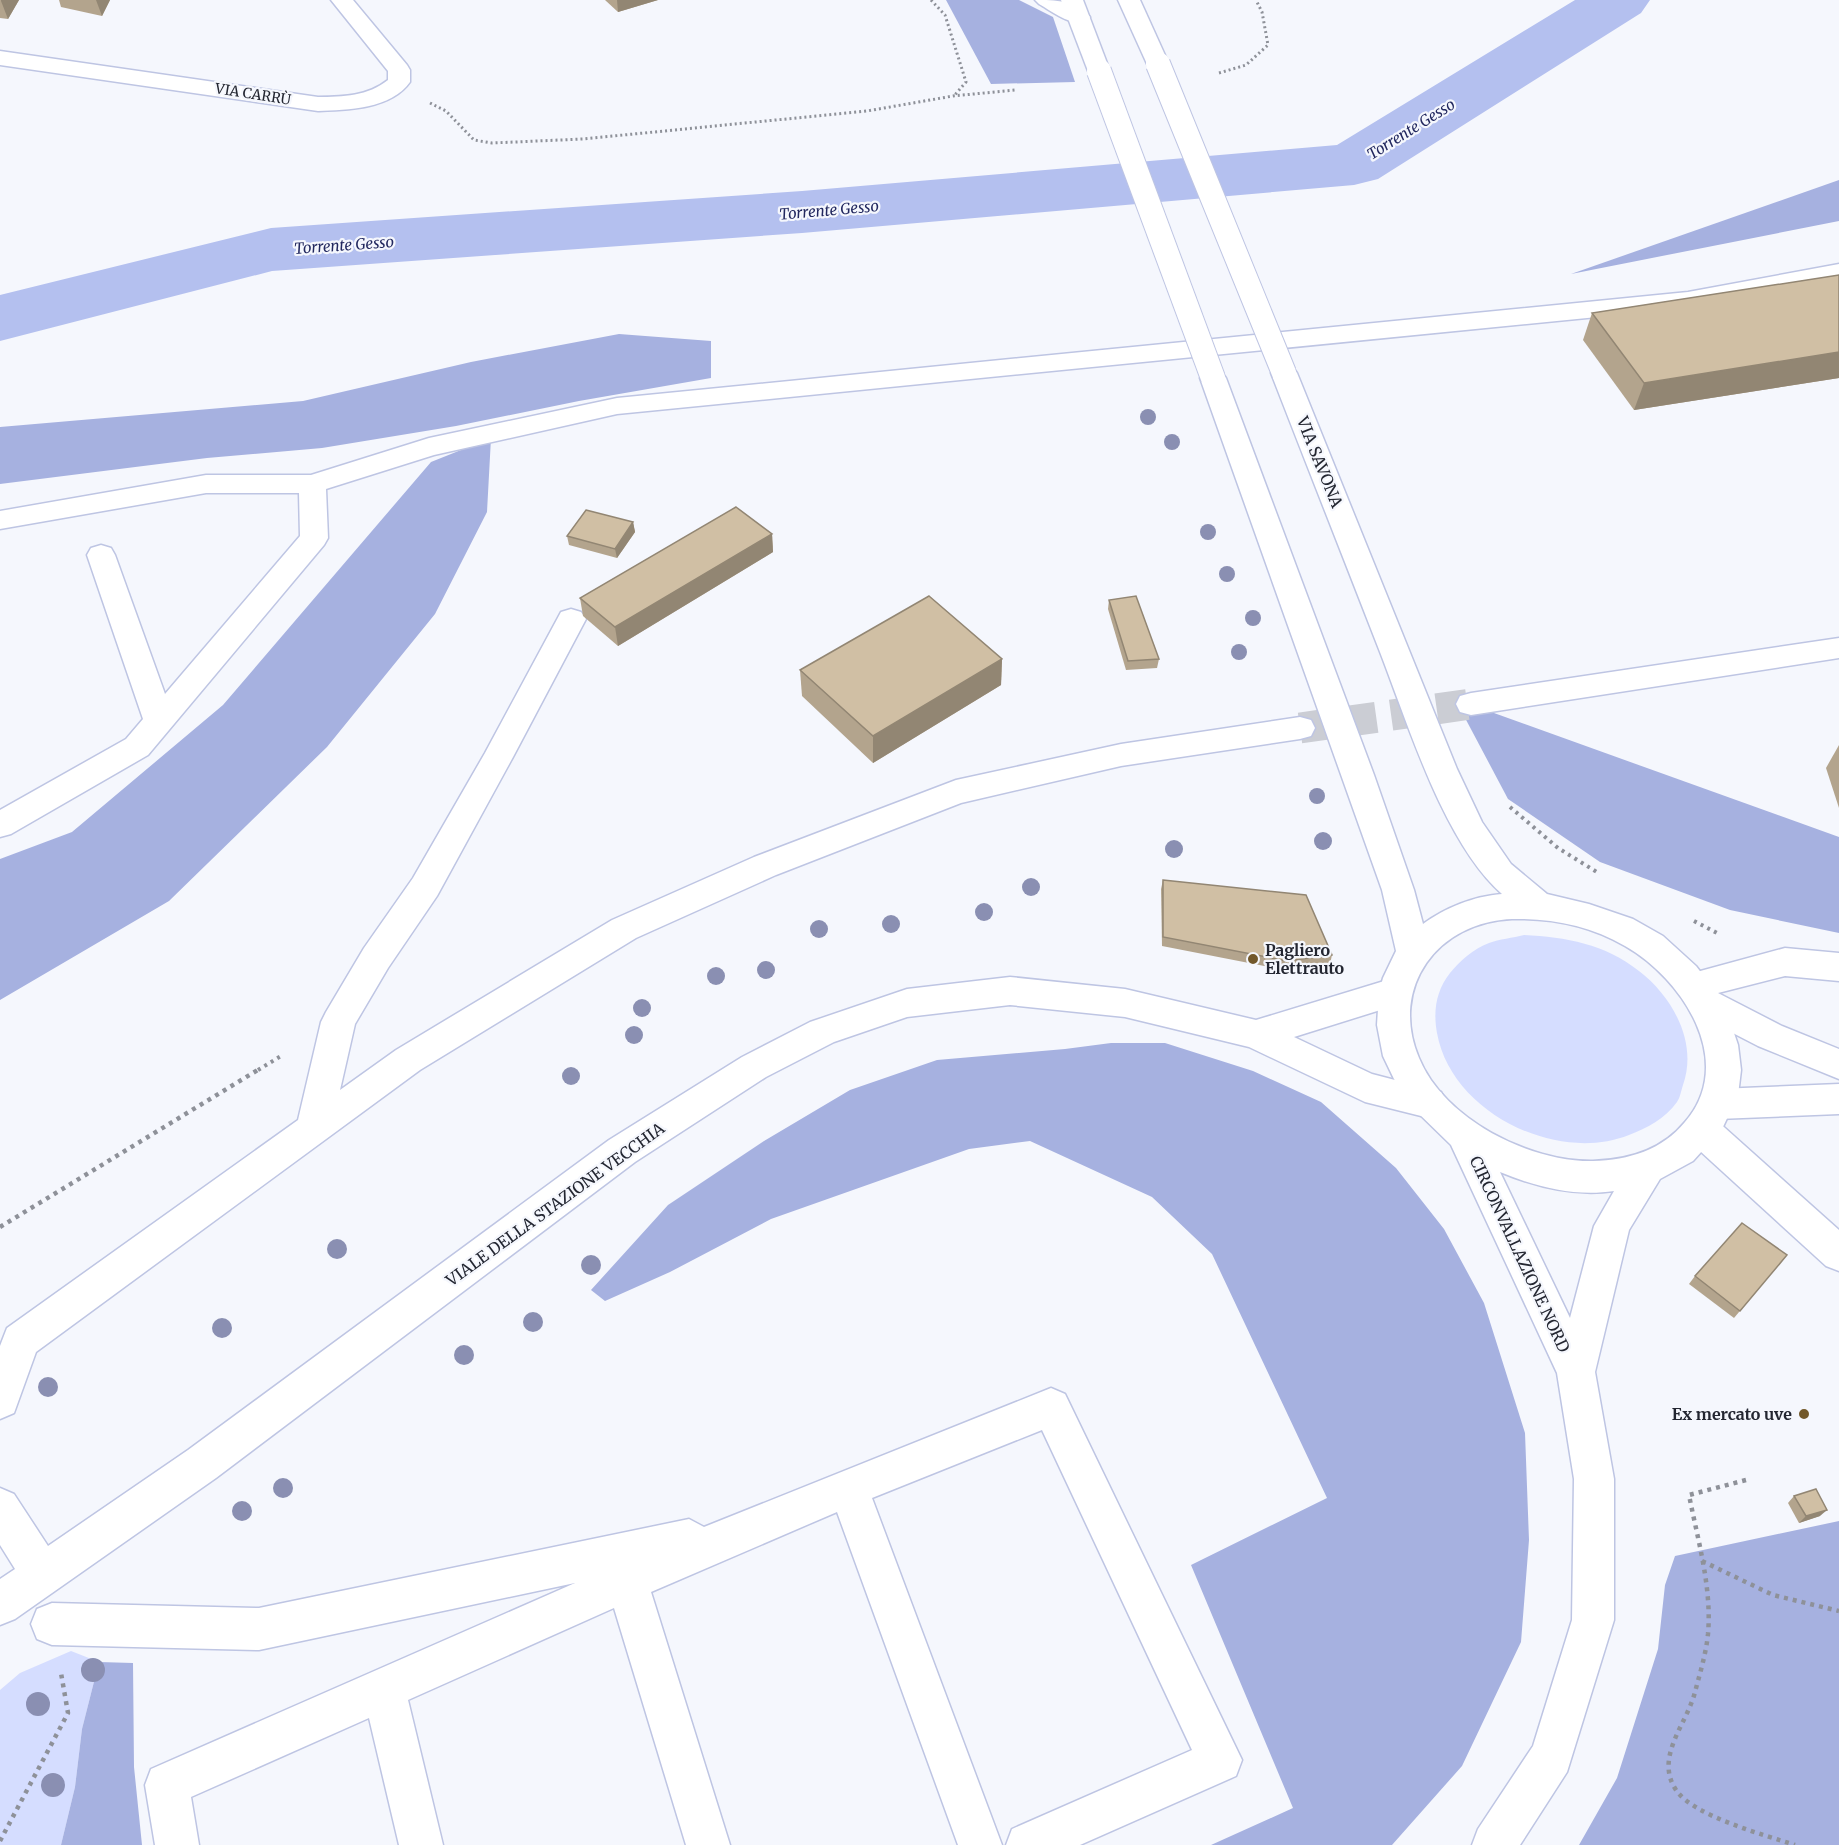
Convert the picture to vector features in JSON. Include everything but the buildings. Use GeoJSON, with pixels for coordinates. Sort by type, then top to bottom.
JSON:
{"type":"FeatureCollection","features":[{"type":"Feature","properties":{"kind":"main road"},"geometry":{"type":"LineString","coordinates":[[342,0],[399,70],[399,82],[391,90]]}},
{"type":"Feature","properties":{"kind":"main road"},"geometry":{"type":"LineString","coordinates":[[1046,0],[1076,8],[1358,776],[1398,890],[1413,952]]}},
{"type":"Feature","properties":{"kind":"main road","name":"VIA SAVONA"},"geometry":{"type":"LineString","coordinates":[[1129,0],[1158,64],[1284,374],[1441,770],[1469,828],[1500,873],[1538,906]]}},
{"type":"Feature","properties":{"kind":"main road","name":"VIA CARRÙ"},"geometry":{"type":"LineString","coordinates":[[0,58],[318,104],[342,104],[391,90]]}},
{"type":"Feature","properties":{"kind":"main road"},"geometry":{"type":"LineString","coordinates":[[0,520],[206,484],[312,484],[429,447],[617,406],[1688,300],[1839,271]]}},
{"type":"Feature","properties":{"kind":"main road"},"geometry":{"type":"LineString","coordinates":[[0,825],[137,747],[314,538],[312,484]]}},
{"type":"Feature","properties":{"kind":"main road"},"geometry":{"type":"LineString","coordinates":[[101,555],[159,720]]}},
{"type":"Feature","properties":{"kind":"main road"},"geometry":{"type":"LineString","coordinates":[[314,1127],[338,1022],[376,958],[425,887],[498,757],[571,619]]}},
{"type":"Feature","properties":{"kind":"main road"},"geometry":{"type":"LineString","coordinates":[[1471,704],[1839,648]]}},
{"type":"Feature","properties":{"kind":"main road"},"geometry":{"type":"LineString","coordinates":[[0,1400],[21,1341],[408,1060],[624,929],[765,866],[956,792],[1121,755],[1300,728]]}},
{"type":"Feature","properties":{"kind":"main road"},"geometry":{"type":"LineString","coordinates":[[1538,906],[1583,913],[1625,930],[1663,954],[1700,995],[1720,1037],[1724,1071],[1710,1117],[1679,1152],[1648,1167],[1604,1176],[1556,1173],[1507,1159],[1464,1135],[1429,1103],[1405,1067],[1394,1029],[1394,992],[1413,952],[1446,924],[1489,908],[1538,906]]}},
{"type":"Feature","properties":{"kind":"main road"},"geometry":{"type":"LineString","coordinates":[[1700,995],[1785,962],[1839,967]]}},
{"type":"Feature","properties":{"kind":"main road","name":"VIALE DELLA STAZIONE VECCHIA"},"geometry":{"type":"LineString","coordinates":[[0,1604],[202,1464],[622,1151],[754,1066],[822,1032],[906,1004],[1010,991],[1125,1003],[1256,1034],[1365,1087],[1429,1103]]}},
{"type":"Feature","properties":{"kind":"main road"},"geometry":{"type":"LineString","coordinates":[[1256,1034],[1394,992]]}},
{"type":"Feature","properties":{"kind":"main road"},"geometry":{"type":"LineString","coordinates":[[1700,995],[1770,1036],[1839,1064]]}},
{"type":"Feature","properties":{"kind":"main road"},"geometry":{"type":"LineString","coordinates":[[1710,1117],[1839,1099]]}},
{"type":"Feature","properties":{"kind":"main road"},"geometry":{"type":"LineString","coordinates":[[1710,1117],[1839,1254]]}},
{"type":"Feature","properties":{"kind":"main road","name":"CIRCONVALLAZIONE NORD"},"geometry":{"type":"LineString","coordinates":[[1464,1135],[1576,1372],[1594,1479],[1593,1620],[1552,1757],[1494,1845]]}},
{"type":"Feature","properties":{"kind":"main road","name":"CIRCONVALLAZIONE NORD"},"geometry":{"type":"LineString","coordinates":[[1576,1372],[1612,1226],[1648,1167]]}},
{"type":"Feature","properties":{"kind":"main road"},"geometry":{"type":"LineString","coordinates":[[177,1845],[167,1785],[753,1526],[1051,1407],[1220,1760],[1028,1845]]}},
{"type":"Feature","properties":{"kind":"main road"},"geometry":{"type":"LineString","coordinates":[[848,1488],[980,1845]]}},
{"type":"Feature","properties":{"kind":"main road"},"geometry":{"type":"LineString","coordinates":[[0,1508],[42,1574]]}},
{"type":"Feature","properties":{"kind":"main road"},"geometry":{"type":"LineString","coordinates":[[52,1624],[259,1629],[753,1526]]}},
{"type":"Feature","properties":{"kind":"main road"},"geometry":{"type":"LineString","coordinates":[[627,1582],[708,1845]]}},
{"type":"Feature","properties":{"kind":"main road"},"geometry":{"type":"LineString","coordinates":[[384,1688],[421,1845]]}},
{"type":"Feature","properties":{"kind":"path"},"geometry":{"type":"LineString","coordinates":[[931,0],[945,15],[966,82],[953,96]]}},
{"type":"Feature","properties":{"kind":"path"},"geometry":{"type":"LineString","coordinates":[[1219,73],[1246,65],[1268,45],[1262,12],[1256,0]]}},
{"type":"Feature","properties":{"kind":"path"},"geometry":{"type":"LineString","coordinates":[[391,90],[410,93],[439,107],[446,111],[474,140],[492,143],[583,139],[835,115],[953,96],[1015,90]]}},
{"type":"Feature","properties":{"kind":"path"},"geometry":{"type":"LineString","coordinates":[[0,1227],[338,1022]]}},
{"type":"Feature","properties":{"kind":"path"},"geometry":{"type":"LineString","coordinates":[[1746,1480],[1689,1495],[1707,1594],[1708,1635],[1693,1699],[1670,1746],[1669,1775],[1677,1793],[1713,1816],[1795,1845]]}},
{"type":"Feature","properties":{"kind":"path"},"geometry":{"type":"LineString","coordinates":[[1701,1561],[1773,1595],[1839,1611]]}},
{"type":"Feature","properties":{"kind":"path"},"geometry":{"type":"LineString","coordinates":[[0,1841],[68,1713],[52,1624]]}},
{"type":"Feature","properties":{"kind":"shaded area"},"geometry":{"type":"Polygon","coordinates":[[[946,0],[1019,0],[1053,17],[1075,82],[991,84],[946,0]]]}},
{"type":"Feature","properties":{"kind":"shaded area"},"geometry":{"type":"Polygon","coordinates":[[[1839,180],[1839,221],[1571,274],[1839,180]]]}},
{"type":"Feature","properties":{"kind":"shaded area"},"geometry":{"type":"Polygon","coordinates":[[[619,334],[711,341],[711,378],[579,401],[456,426],[322,448],[207,458],[0,484],[0,427],[303,401],[471,362],[619,334]]]}},
{"type":"Feature","properties":{"kind":"shaded area"},"geometry":{"type":"Polygon","coordinates":[[[491,438],[487,512],[435,614],[327,747],[169,901],[0,1000],[0,859],[72,832],[223,705],[431,462],[491,438]]]}},
{"type":"Feature","properties":{"kind":"shaded area"},"geometry":{"type":"Polygon","coordinates":[[[1455,699],[1839,837],[1839,933],[1730,910],[1600,862],[1508,799],[1455,699]]]}},
{"type":"Feature","properties":{"kind":"shaded area"},"geometry":{"type":"Polygon","coordinates":[[[1524,935],[1570,940],[1613,954],[1639,971],[1672,1007],[1685,1037],[1687,1069],[1679,1098],[1661,1118],[1629,1135],[1600,1142],[1570,1142],[1540,1136],[1511,1124],[1485,1108],[1463,1086],[1446,1061],[1437,1033],[1435,1017],[1439,994],[1445,980],[1467,956],[1493,942],[1524,935]]]}},
{"type":"Feature","properties":{"kind":"shaded area"},"geometry":{"type":"Polygon","coordinates":[[[1111,1043],[1165,1043],[1253,1071],[1321,1102],[1396,1168],[1444,1229],[1484,1303],[1525,1433],[1529,1540],[1521,1642],[1462,1766],[1392,1845],[1211,1845],[1293,1808],[1191,1565],[1327,1498],[1212,1254],[1152,1197],[1030,1141],[969,1149],[771,1219],[670,1272],[605,1301],[591,1290],[668,1205],[764,1141],[850,1090],[937,1060],[1111,1043]]]}},
{"type":"Feature","properties":{"kind":"shaded area"},"geometry":{"type":"Polygon","coordinates":[[[1839,1521],[1839,1845],[1579,1845],[1617,1778],[1658,1649],[1665,1585],[1675,1556],[1839,1521]]]}},
{"type":"Feature","properties":{"kind":"shaded area"},"geometry":{"type":"Polygon","coordinates":[[[71,1651],[99,1662],[82,1729],[75,1787],[61,1845],[0,1845],[0,1690],[20,1673],[71,1651]]]}},
{"type":"Feature","properties":{"kind":"shaded area"},"geometry":{"type":"Polygon","coordinates":[[[99,1662],[133,1663],[134,1767],[142,1845],[61,1845],[75,1787],[82,1729],[99,1662]]]}},
{"type":"Feature","properties":{"kind":"waterway","name":"Torrente Gesso"},"geometry":{"type":"LineString","coordinates":[[0,318],[271,250],[802,212],[1354,164],[1619,0]]}},
{"type":"Feature","properties":{"kind":"tunnel"},"geometry":{"type":"LineString","coordinates":[[1300,728],[1471,704]]}},
{"type":"Feature","properties":{"kind":"place","name":"Pagliero Elettrauto"},"geometry":{"type":"Point","coordinates":[1253,959]}},
{"type":"Feature","properties":{"kind":"place","name":"Ex mercato uve"},"geometry":{"type":"Point","coordinates":[1804,1414]}}]}
